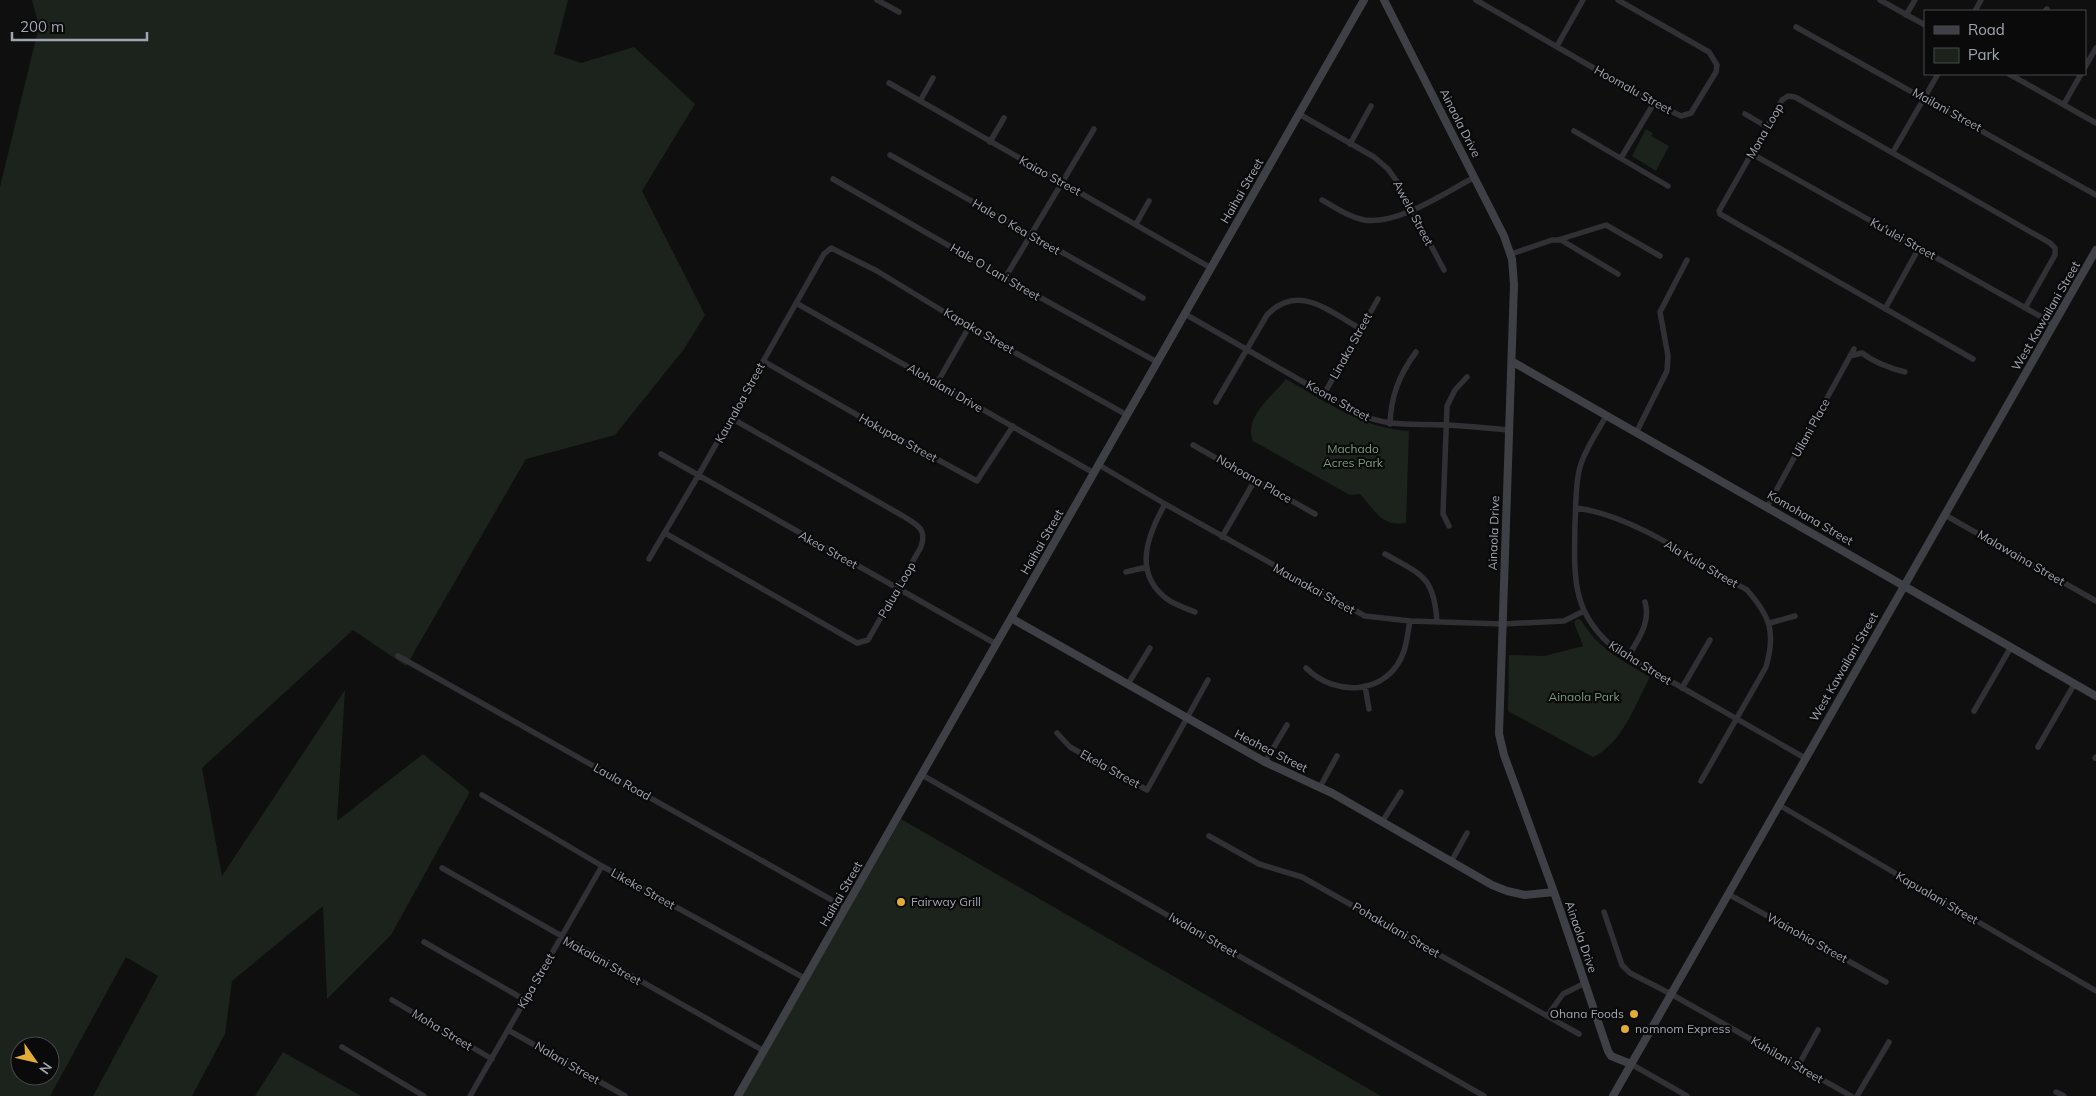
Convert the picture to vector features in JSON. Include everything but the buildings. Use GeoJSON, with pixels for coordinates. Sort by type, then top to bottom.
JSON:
{"type":"FeatureCollection","features":[{"type":"Feature","properties":{"kind":"street"},"geometry":{"type":"LineString","coordinates":[[878,0],[899,12]]}},
{"type":"Feature","properties":{"kind":"street","name":"Haihai Street"},"geometry":{"type":"LineString","coordinates":[[738,1096],[1365,0]]}},
{"type":"Feature","properties":{"kind":"street","name":"Ainaola Drive"},"geometry":{"type":"LineString","coordinates":[[1383,0],[1475,177],[1511,254],[1514,284],[1513,362],[1508,430],[1499,734],[1504,755],[1554,892],[1608,1051],[1611,1056],[1631,1064]]}},
{"type":"Feature","properties":{"kind":"street","name":"Hoomalu Street"},"geometry":{"type":"LineString","coordinates":[[1476,0],[1654,102],[1681,116],[1691,113],[1716,72],[1714,57],[1709,52],[1618,0]]}},
{"type":"Feature","properties":{"kind":"street"},"geometry":{"type":"LineString","coordinates":[[1557,46],[1583,0]]}},
{"type":"Feature","properties":{"kind":"street"},"geometry":{"type":"LineString","coordinates":[[1880,0],[1924,25]]}},
{"type":"Feature","properties":{"kind":"street"},"geometry":{"type":"LineString","coordinates":[[1906,15],[1915,0]]}},
{"type":"Feature","properties":{"kind":"street","name":"Mailani Street"},"geometry":{"type":"LineString","coordinates":[[1796,27],[2096,195]]}},
{"type":"Feature","properties":{"kind":"street"},"geometry":{"type":"LineString","coordinates":[[2086,66],[2096,48]]}},
{"type":"Feature","properties":{"kind":"street"},"geometry":{"type":"LineString","coordinates":[[1893,152],[1937,75]]}},
{"type":"Feature","properties":{"kind":"street"},"geometry":{"type":"LineString","coordinates":[[2012,75],[2096,123]]}},
{"type":"Feature","properties":{"kind":"street"},"geometry":{"type":"LineString","coordinates":[[2064,104],[2080,75]]}},
{"type":"Feature","properties":{"kind":"street"},"geometry":{"type":"LineString","coordinates":[[920,101],[933,78]]}},
{"type":"Feature","properties":{"kind":"street","name":"Kaiao Street"},"geometry":{"type":"LineString","coordinates":[[889,83],[1211,268]]}},
{"type":"Feature","properties":{"kind":"street","name":"Mona Loop"},"geometry":{"type":"LineString","coordinates":[[1973,359],[1720,214],[1719,211],[1782,100],[1788,96],[1795,97],[2050,243],[2055,248],[2055,255],[2025,308]]}},
{"type":"Feature","properties":{"kind":"street"},"geometry":{"type":"LineString","coordinates":[[1621,158],[1654,102]]}},
{"type":"Feature","properties":{"kind":"street"},"geometry":{"type":"LineString","coordinates":[[1350,144],[1371,106]]}},
{"type":"Feature","properties":{"kind":"street","name":"Awela Street"},"geometry":{"type":"LineString","coordinates":[[1299,114],[1374,157],[1388,169],[1398,183],[1444,270]]}},
{"type":"Feature","properties":{"kind":"street"},"geometry":{"type":"LineString","coordinates":[[1745,114],[1767,126]]}},
{"type":"Feature","properties":{"kind":"street"},"geometry":{"type":"LineString","coordinates":[[990,142],[1004,118]]}},
{"type":"Feature","properties":{"kind":"street"},"geometry":{"type":"LineString","coordinates":[[1005,278],[1032,236],[1094,129]]}},
{"type":"Feature","properties":{"kind":"street"},"geometry":{"type":"LineString","coordinates":[[1574,132],[1668,186]]}},
{"type":"Feature","properties":{"kind":"street","name":"Ku'ulei Street"},"geometry":{"type":"LineString","coordinates":[[1752,154],[2054,324]]}},
{"type":"Feature","properties":{"kind":"street","name":"Hale O Kea Street"},"geometry":{"type":"LineString","coordinates":[[890,155],[1143,298]]}},
{"type":"Feature","properties":{"kind":"street"},"geometry":{"type":"LineString","coordinates":[[1322,200],[1350,216],[1363,220],[1391,219],[1475,177]]}},
{"type":"Feature","properties":{"kind":"street","name":"Hale O Lani Street"},"geometry":{"type":"LineString","coordinates":[[833,179],[1005,278],[1157,362]]}},
{"type":"Feature","properties":{"kind":"street"},"geometry":{"type":"LineString","coordinates":[[1136,224],[1149,201]]}},
{"type":"Feature","properties":{"kind":"street"},"geometry":{"type":"LineString","coordinates":[[1511,254],[1606,225],[1660,256]]}},
{"type":"Feature","properties":{"kind":"street"},"geometry":{"type":"LineString","coordinates":[[1556,240],[1569,244],[1618,274]]}},
{"type":"Feature","properties":{"kind":"street","name":"Kaunaloa Street"},"geometry":{"type":"LineString","coordinates":[[649,559],[824,254],[831,248]]}},
{"type":"Feature","properties":{"kind":"street","name":"Kapaka Street"},"geometry":{"type":"LineString","coordinates":[[831,248],[877,272],[969,327],[1127,415]]}},
{"type":"Feature","properties":{"kind":"street"},"geometry":{"type":"LineString","coordinates":[[1885,309],[1919,248]]}},
{"type":"Feature","properties":{"kind":"street","name":"West Kawailani Street"},"geometry":{"type":"LineString","coordinates":[[1613,1096],[2096,250]]}},
{"type":"Feature","properties":{"kind":"street"},"geometry":{"type":"LineString","coordinates":[[1636,432],[1666,371],[1668,356],[1660,312],[1687,260]]}},
{"type":"Feature","properties":{"kind":"street","name":"Linaka Street"},"geometry":{"type":"LineString","coordinates":[[1324,394],[1378,299]]}},
{"type":"Feature","properties":{"kind":"street"},"geometry":{"type":"LineString","coordinates":[[1216,402],[1267,315],[1278,305],[1292,300],[1314,303],[1360,329]]}},
{"type":"Feature","properties":{"kind":"street","name":"Alohalani Drive"},"geometry":{"type":"LineString","coordinates":[[796,303],[1094,473]]}},
{"type":"Feature","properties":{"kind":"street","name":"Keone Street"},"geometry":{"type":"LineString","coordinates":[[1185,314],[1358,414],[1390,424],[1445,425],[1508,430]]}},
{"type":"Feature","properties":{"kind":"street"},"geometry":{"type":"LineString","coordinates":[[937,383],[969,327]]}},
{"type":"Feature","properties":{"kind":"street","name":"Uilani Place"},"geometry":{"type":"LineString","coordinates":[[1767,507],[1854,349]]}},
{"type":"Feature","properties":{"kind":"street"},"geometry":{"type":"LineString","coordinates":[[1390,424],[1392,399],[1397,382],[1416,352]]}},
{"type":"Feature","properties":{"kind":"street"},"geometry":{"type":"LineString","coordinates":[[1850,356],[1862,353],[1873,362],[1882,363],[1893,370],[1905,372]]}},
{"type":"Feature","properties":{"kind":"street","name":"Hokupaa Street"},"geometry":{"type":"LineString","coordinates":[[764,361],[885,431],[977,481],[1013,426]]}},
{"type":"Feature","properties":{"kind":"street","name":"Komohana Street"},"geometry":{"type":"LineString","coordinates":[[1513,362],[2096,696]]}},
{"type":"Feature","properties":{"kind":"street"},"geometry":{"type":"LineString","coordinates":[[1449,526],[1443,514],[1447,406],[1450,398],[1467,378]]}},
{"type":"Feature","properties":{"kind":"street","name":"Kilaha Street"},"geometry":{"type":"LineString","coordinates":[[1606,416],[1587,450],[1580,468],[1576,508],[1574,572],[1577,593],[1584,611],[1604,640],[1628,657],[1805,758]]}},
{"type":"Feature","properties":{"kind":"street","name":"Palua Loop"},"geometry":{"type":"LineString","coordinates":[[665,533],[857,642],[868,640],[898,589],[921,547],[924,537],[919,526],[731,418]]}},
{"type":"Feature","properties":{"kind":"street","name":"Nohoana Place"},"geometry":{"type":"LineString","coordinates":[[1193,445],[1315,514]]}},
{"type":"Feature","properties":{"kind":"street","name":"Akea Street"},"geometry":{"type":"LineString","coordinates":[[661,454],[996,644]]}},
{"type":"Feature","properties":{"kind":"street","name":"Maunakai Street"},"geometry":{"type":"LineString","coordinates":[[1099,465],[1354,612],[1375,619],[1503,624],[1564,621],[1584,611]]}},
{"type":"Feature","properties":{"kind":"street"},"geometry":{"type":"LineString","coordinates":[[1222,537],[1255,480]]}},
{"type":"Feature","properties":{"kind":"street"},"geometry":{"type":"LineString","coordinates":[[1164,504],[1148,536],[1146,548],[1147,567],[1154,584],[1161,594],[1195,612]]}},
{"type":"Feature","properties":{"kind":"street","name":"Ala Kula Street"},"geometry":{"type":"LineString","coordinates":[[1576,508],[1596,510],[1624,520],[1747,590],[1762,607],[1770,622]]}},
{"type":"Feature","properties":{"kind":"street","name":"Malawaina Street"},"geometry":{"type":"LineString","coordinates":[[1945,515],[2096,602]]}},
{"type":"Feature","properties":{"kind":"street"},"geometry":{"type":"LineString","coordinates":[[1385,554],[1426,579],[1434,593],[1437,622]]}},
{"type":"Feature","properties":{"kind":"street"},"geometry":{"type":"LineString","coordinates":[[1126,572],[1147,567]]}},
{"type":"Feature","properties":{"kind":"street"},"geometry":{"type":"LineString","coordinates":[[1628,657],[1645,625],[1648,613],[1645,602]]}},
{"type":"Feature","properties":{"kind":"street"},"geometry":{"type":"LineString","coordinates":[[1701,781],[1766,666],[1771,650],[1770,622],[1795,616]]}},
{"type":"Feature","properties":{"kind":"street","name":"Heahea Street"},"geometry":{"type":"LineString","coordinates":[[1012,618],[1265,762],[1320,786],[1492,885],[1514,894],[1530,895],[1554,892]]}},
{"type":"Feature","properties":{"kind":"street"},"geometry":{"type":"LineString","coordinates":[[1306,668],[1314,676],[1333,686],[1355,688],[1365,686],[1387,675],[1404,653],[1410,621]]}},
{"type":"Feature","properties":{"kind":"street"},"geometry":{"type":"LineString","coordinates":[[1682,688],[1710,640]]}},
{"type":"Feature","properties":{"kind":"street"},"geometry":{"type":"LineString","coordinates":[[1974,711],[2011,647]]}},
{"type":"Feature","properties":{"kind":"street"},"geometry":{"type":"LineString","coordinates":[[1128,684],[1150,648]]}},
{"type":"Feature","properties":{"kind":"street","name":"Laula Road"},"geometry":{"type":"LineString","coordinates":[[398,656],[846,908]]}},
{"type":"Feature","properties":{"kind":"street"},"geometry":{"type":"LineString","coordinates":[[1187,718],[1208,680]]}},
{"type":"Feature","properties":{"kind":"street"},"geometry":{"type":"LineString","coordinates":[[2038,747],[2074,683]]}},
{"type":"Feature","properties":{"kind":"street"},"geometry":{"type":"LineString","coordinates":[[1365,686],[1369,709]]}},
{"type":"Feature","properties":{"kind":"street","name":"Ekela Street"},"geometry":{"type":"LineString","coordinates":[[1057,733],[1070,747],[1147,790],[1187,718]]}},
{"type":"Feature","properties":{"kind":"street"},"geometry":{"type":"LineString","coordinates":[[1265,762],[1287,725]]}},
{"type":"Feature","properties":{"kind":"street"},"geometry":{"type":"LineString","coordinates":[[1320,786],[1337,756]]}},
{"type":"Feature","properties":{"kind":"street","name":"Iwalani Street"},"geometry":{"type":"LineString","coordinates":[[922,775],[1484,1096]]}},
{"type":"Feature","properties":{"kind":"street"},"geometry":{"type":"LineString","coordinates":[[1382,822],[1400,792]]}},
{"type":"Feature","properties":{"kind":"street","name":"Likeke Street"},"geometry":{"type":"LineString","coordinates":[[482,795],[602,866],[806,979]]}},
{"type":"Feature","properties":{"kind":"street","name":"Kapualani Street"},"geometry":{"type":"LineString","coordinates":[[1779,805],[2096,991]]}},
{"type":"Feature","properties":{"kind":"street"},"geometry":{"type":"LineString","coordinates":[[1450,862],[1467,833]]}},
{"type":"Feature","properties":{"kind":"street","name":"Pohakulani Street"},"geometry":{"type":"LineString","coordinates":[[1209,836],[1259,864],[1302,877],[1579,1034]]}},
{"type":"Feature","properties":{"kind":"street","name":"Kipa Street"},"geometry":{"type":"LineString","coordinates":[[470,1096],[602,866]]}},
{"type":"Feature","properties":{"kind":"street","name":"Makalani Street"},"geometry":{"type":"LineString","coordinates":[[442,868],[561,938],[764,1051]]}},
{"type":"Feature","properties":{"kind":"street","name":"Wainohia Street"},"geometry":{"type":"LineString","coordinates":[[1728,894],[1886,982]]}},
{"type":"Feature","properties":{"kind":"street","name":"Kuhilani Street"},"geometry":{"type":"LineString","coordinates":[[1604,912],[1622,965],[1639,979],[1672,994],[1851,1096]]}},
{"type":"Feature","properties":{"kind":"street"},"geometry":{"type":"LineString","coordinates":[[424,942],[526,1000]]}},
{"type":"Feature","properties":{"kind":"street"},"geometry":{"type":"LineString","coordinates":[[1547,1016],[1563,994],[1585,983]]}},
{"type":"Feature","properties":{"kind":"street","name":"Moha Street"},"geometry":{"type":"LineString","coordinates":[[392,1000],[492,1059]]}},
{"type":"Feature","properties":{"kind":"street","name":"Nalani Street"},"geometry":{"type":"LineString","coordinates":[[508,1030],[625,1096]]}},
{"type":"Feature","properties":{"kind":"street"},"geometry":{"type":"LineString","coordinates":[[1798,1066],[1818,1030]]}},
{"type":"Feature","properties":{"kind":"street"},"geometry":{"type":"LineString","coordinates":[[1857,1096],[1889,1042]]}},
{"type":"Feature","properties":{"kind":"street"},"geometry":{"type":"LineString","coordinates":[[342,1047],[424,1096]]}},
{"type":"Feature","properties":{"kind":"street"},"geometry":{"type":"LineString","coordinates":[[1631,1064],[1687,1096]]}},
{"type":"Feature","properties":{"kind":"street"},"geometry":{"type":"LineString","coordinates":[[2056,1092],[2064,1096]]}},
{"type":"Feature","properties":{"kind":"green space"},"geometry":{"type":"Polygon","coordinates":[[[32,0],[568,0],[554,54],[581,63],[634,47],[695,104],[642,191],[705,315],[684,349],[615,435],[526,459],[406,666],[353,630],[202,768],[222,876],[345,690],[337,821],[423,754],[470,792],[391,935],[327,999],[323,906],[232,981],[225,1034],[192,1096],[93,1096],[158,976],[126,957],[60,1078],[60,1036],[10,1036],[10,1086],[55,1086],[50,1096],[0,1096],[0,187],[39,26],[32,0]]]}},
{"type":"Feature","properties":{"kind":"green space"},"geometry":{"type":"Polygon","coordinates":[[[1646,129],[1653,133],[1651,136],[1669,146],[1656,171],[1632,156],[1646,129]]]}},
{"type":"Feature","properties":{"kind":"green space","name":"Machado Acres Park"},"geometry":{"type":"Polygon","coordinates":[[[1286,379],[1330,405],[1360,419],[1392,429],[1409,431],[1406,523],[1397,524],[1384,520],[1360,494],[1350,495],[1253,441],[1251,432],[1256,415],[1286,379]]]}},
{"type":"Feature","properties":{"kind":"green space","name":"Ainaola Park"},"geometry":{"type":"Polygon","coordinates":[[[1577,619],[1581,620],[1587,630],[1611,653],[1650,677],[1620,733],[1603,751],[1593,757],[1508,711],[1509,655],[1545,656],[1583,646],[1574,622],[1577,619]]]}},
{"type":"Feature","properties":{"kind":"green space"},"geometry":{"type":"Polygon","coordinates":[[[901,819],[1381,1096],[742,1096],[901,819]]]}},
{"type":"Feature","properties":{"kind":"green space"},"geometry":{"type":"Polygon","coordinates":[[[283,1052],[361,1096],[255,1096],[283,1052]]]}},
{"type":"Feature","properties":{"kind":"place","name":"Fairway Grill"},"geometry":{"type":"Point","coordinates":[901,902]}},
{"type":"Feature","properties":{"kind":"place","name":"Ohana Foods"},"geometry":{"type":"Point","coordinates":[1634,1014]}},
{"type":"Feature","properties":{"kind":"place","name":"nomnom Express"},"geometry":{"type":"Point","coordinates":[1625,1029]}}]}
